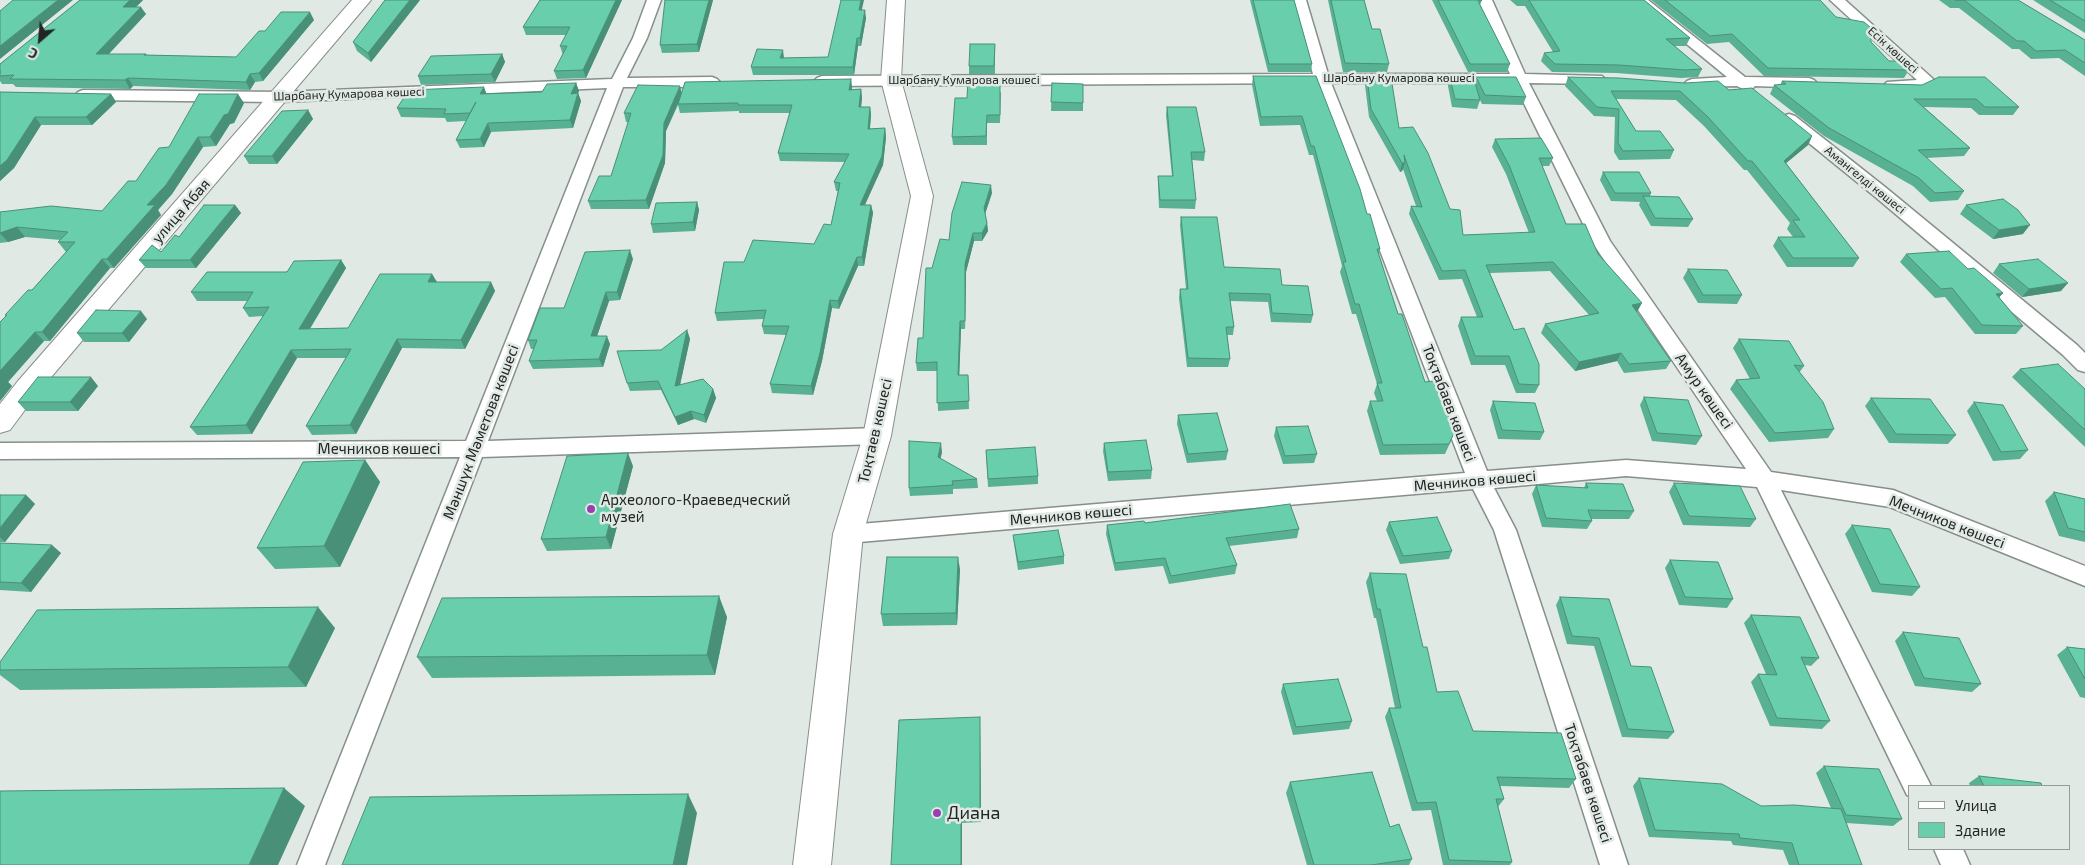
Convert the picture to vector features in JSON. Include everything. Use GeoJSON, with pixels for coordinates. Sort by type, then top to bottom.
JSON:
{"type":"FeatureCollection","features":[{"type":"Feature","properties":{"kind":"street","name":"улица Абая"},"geometry":{"type":"LineString","coordinates":[[0,423],[40,373],[362,0]]}},
{"type":"Feature","properties":{"kind":"street","name":"Мәншүк Мәметова көшесі"},"geometry":{"type":"LineString","coordinates":[[311,865],[617,83],[640,38],[654,0]]}},
{"type":"Feature","properties":{"kind":"street","name":"Тоқтаев көшесі"},"geometry":{"type":"LineString","coordinates":[[812,865],[848,534],[877,436],[922,196],[891,80],[896,0]]}},
{"type":"Feature","properties":{"kind":"street","name":"Тоқтабаев көшесі"},"geometry":{"type":"LineString","coordinates":[[1299,0],[1322,78],[1479,480],[1505,530],[1614,865]]}},
{"type":"Feature","properties":{"kind":"street","name":"Амур көшесі"},"geometry":{"type":"LineString","coordinates":[[1485,0],[1519,78],[1601,242],[1764,479],[1917,785]]}},
{"type":"Feature","properties":{"kind":"street"},"geometry":{"type":"LineString","coordinates":[[1640,0],[1765,99]]}},
{"type":"Feature","properties":{"kind":"street","name":"Есік көшесі"},"geometry":{"type":"LineString","coordinates":[[1837,0],[1927,81],[1917,86],[1879,84]]}},
{"type":"Feature","properties":{"kind":"street","name":"Шарбану Кумарова көшесі"},"geometry":{"type":"LineString","coordinates":[[803,81],[1322,78],[1616,80]]}},
{"type":"Feature","properties":{"kind":"street"},"geometry":{"type":"LineString","coordinates":[[1681,85],[1742,81],[1822,83]]}},
{"type":"Feature","properties":{"kind":"street","name":"Шарбану Кумарова көшесі"},"geometry":{"type":"LineString","coordinates":[[70,95],[280,97],[617,83],[725,82]]}},
{"type":"Feature","properties":{"kind":"street","name":"Амангелді көшесі"},"geometry":{"type":"LineString","coordinates":[[1780,112],[1879,190],[2070,350],[2085,365]]}},
{"type":"Feature","properties":{"kind":"street","name":"Мечников көшесі"},"geometry":{"type":"LineString","coordinates":[[0,451],[474,449],[877,436]]}},
{"type":"Feature","properties":{"kind":"street","name":"Мечников көшесі"},"geometry":{"type":"LineString","coordinates":[[848,534],[1626,468],[1764,479],[1893,499],[2085,576]]}},
{"type":"Feature","properties":{"kind":"street"},"geometry":{"type":"LineString","coordinates":[[1948,850],[1956,865]]}},
{"type":"Feature","properties":{"kind":"building"},"geometry":{"type":"Polygon","coordinates":[[[13,0],[58,0],[0,46],[0,11],[13,0]]]}},
{"type":"Feature","properties":{"kind":"building"},"geometry":{"type":"Polygon","coordinates":[[[80,0],[130,0],[123,7],[141,7],[96,54],[236,57],[259,31],[265,31],[281,12],[310,12],[259,73],[250,74],[246,82],[128,78],[125,80],[10,79],[14,75],[0,76],[0,64],[80,0]]]}},
{"type":"Feature","properties":{"kind":"building"},"geometry":{"type":"Polygon","coordinates":[[[385,0],[410,0],[368,53],[353,42],[385,0]]]}},
{"type":"Feature","properties":{"kind":"building"},"geometry":{"type":"Polygon","coordinates":[[[540,0],[616,0],[583,70],[554,71],[567,46],[560,46],[570,27],[523,27],[540,0]]]}},
{"type":"Feature","properties":{"kind":"building"},"geometry":{"type":"Polygon","coordinates":[[[665,0],[709,0],[697,44],[660,45],[665,0]]]}},
{"type":"Feature","properties":{"kind":"building"},"geometry":{"type":"Polygon","coordinates":[[[841,0],[861,0],[859,10],[865,10],[860,38],[857,38],[853,67],[751,67],[757,49],[783,50],[780,58],[828,57],[841,0]]]}},
{"type":"Feature","properties":{"kind":"building"},"geometry":{"type":"Polygon","coordinates":[[[1253,0],[1294,0],[1312,64],[1269,64],[1253,0]]]}},
{"type":"Feature","properties":{"kind":"building"},"geometry":{"type":"Polygon","coordinates":[[[1331,0],[1364,0],[1372,29],[1380,29],[1389,64],[1345,63],[1331,0]]]}},
{"type":"Feature","properties":{"kind":"building"},"geometry":{"type":"Polygon","coordinates":[[[1438,0],[1482,0],[1478,1],[1510,64],[1470,64],[1438,0]]]}},
{"type":"Feature","properties":{"kind":"building"},"geometry":{"type":"Polygon","coordinates":[[[1529,0],[1644,0],[1690,38],[1666,39],[1702,69],[1685,70],[1619,65],[1555,64],[1544,53],[1560,51],[1529,0]]]}},
{"type":"Feature","properties":{"kind":"building"},"geometry":{"type":"Polygon","coordinates":[[[1665,0],[1820,0],[1836,17],[1864,22],[1870,27],[1871,42],[1889,61],[1901,61],[1909,70],[1768,68],[1732,34],[1710,36],[1665,0]]]}},
{"type":"Feature","properties":{"kind":"building"},"geometry":{"type":"Polygon","coordinates":[[[1964,0],[2018,0],[2085,40],[2085,63],[2065,50],[2036,51],[2024,41],[2017,41],[1964,0]]]}},
{"type":"Feature","properties":{"kind":"building"},"geometry":{"type":"Polygon","coordinates":[[[2050,0],[2085,0],[2085,21],[2050,0]]]}},
{"type":"Feature","properties":{"kind":"building"},"geometry":{"type":"Polygon","coordinates":[[[970,44],[995,44],[994,66],[969,66],[970,44]]]}},
{"type":"Feature","properties":{"kind":"building"},"geometry":{"type":"Polygon","coordinates":[[[502,54],[491,74],[418,76],[431,56],[502,54]]]}},
{"type":"Feature","properties":{"kind":"building"},"geometry":{"type":"Polygon","coordinates":[[[1253,76],[1316,76],[1360,189],[1367,214],[1370,214],[1380,249],[1377,249],[1398,314],[1402,314],[1425,382],[1433,381],[1455,431],[1449,444],[1383,445],[1370,401],[1383,401],[1377,383],[1382,383],[1359,304],[1355,304],[1343,262],[1346,262],[1314,146],[1311,146],[1302,116],[1261,117],[1253,76]]]}},
{"type":"Feature","properties":{"kind":"building"},"geometry":{"type":"Polygon","coordinates":[[[1367,77],[1391,77],[1399,128],[1413,127],[1428,153],[1450,209],[1460,210],[1463,235],[1535,232],[1509,165],[1495,139],[1541,138],[1553,158],[1539,158],[1566,224],[1585,224],[1598,254],[1642,303],[1632,305],[1671,361],[1629,364],[1621,353],[1579,362],[1545,324],[1599,313],[1553,262],[1486,265],[1514,330],[1524,328],[1539,364],[1539,385],[1519,384],[1509,356],[1475,356],[1461,317],[1483,317],[1465,270],[1442,271],[1411,206],[1422,207],[1404,155],[1405,163],[1402,163],[1371,109],[1367,77]]]}},
{"type":"Feature","properties":{"kind":"building"},"geometry":{"type":"Polygon","coordinates":[[[1476,77],[1516,77],[1526,97],[1485,95],[1476,77]]]}},
{"type":"Feature","properties":{"kind":"building"},"geometry":{"type":"Polygon","coordinates":[[[1568,77],[1619,78],[1685,83],[1718,81],[1729,90],[1752,88],[1812,136],[1784,161],[1859,258],[1793,258],[1778,237],[1805,237],[1793,220],[1800,220],[1752,161],[1748,161],[1708,117],[1680,91],[1611,91],[1636,131],[1660,131],[1674,150],[1623,151],[1618,143],[1619,109],[1597,107],[1568,77]]]}},
{"type":"Feature","properties":{"kind":"building"},"geometry":{"type":"Polygon","coordinates":[[[1939,77],[1985,77],[2019,107],[1985,107],[1976,99],[1914,99],[1970,148],[1918,150],[1964,191],[1935,193],[1919,178],[1829,128],[1774,85],[1786,84],[1782,81],[1922,85],[1939,77]]]}},
{"type":"Feature","properties":{"kind":"building"},"geometry":{"type":"Polygon","coordinates":[[[1450,78],[1474,79],[1480,100],[1455,99],[1450,78]]]}},
{"type":"Feature","properties":{"kind":"building"},"geometry":{"type":"Polygon","coordinates":[[[851,79],[849,90],[861,89],[859,107],[870,107],[868,129],[885,128],[882,156],[860,205],[871,205],[862,257],[857,257],[838,301],[830,300],[820,353],[811,386],[770,384],[789,326],[762,326],[766,310],[715,313],[724,262],[744,262],[753,240],[814,244],[824,224],[831,225],[840,183],[834,182],[849,154],[778,153],[792,105],[738,105],[738,103],[678,104],[685,82],[851,79]]]}},
{"type":"Feature","properties":{"kind":"building"},"geometry":{"type":"Polygon","coordinates":[[[968,79],[994,79],[994,85],[1000,84],[1000,115],[987,115],[986,136],[952,137],[955,98],[967,98],[968,79]]]}},
{"type":"Feature","properties":{"kind":"building"},"geometry":{"type":"Polygon","coordinates":[[[576,83],[571,94],[578,93],[570,120],[488,123],[480,139],[456,140],[476,102],[470,113],[444,114],[446,109],[397,108],[409,90],[484,87],[480,94],[542,92],[547,84],[576,83]]]}},
{"type":"Feature","properties":{"kind":"building"},"geometry":{"type":"Polygon","coordinates":[[[1052,83],[1083,84],[1083,103],[1051,102],[1052,83]]]}},
{"type":"Feature","properties":{"kind":"building"},"geometry":{"type":"Polygon","coordinates":[[[638,85],[680,86],[664,123],[663,155],[646,200],[588,201],[599,176],[611,176],[631,113],[624,113],[638,85]]]}},
{"type":"Feature","properties":{"kind":"building"},"geometry":{"type":"Polygon","coordinates":[[[0,92],[111,94],[86,117],[35,117],[7,160],[0,166],[0,92]]]}},
{"type":"Feature","properties":{"kind":"building"},"geometry":{"type":"Polygon","coordinates":[[[199,94],[238,94],[228,114],[224,115],[210,137],[198,137],[166,185],[147,205],[155,205],[107,259],[102,259],[42,332],[35,332],[0,371],[0,322],[75,242],[58,242],[68,232],[17,227],[0,233],[0,212],[51,206],[102,211],[128,181],[136,181],[159,148],[169,147],[199,94]]]}},
{"type":"Feature","properties":{"kind":"building"},"geometry":{"type":"Polygon","coordinates":[[[1167,107],[1196,107],[1205,152],[1191,152],[1196,200],[1160,200],[1158,176],[1173,176],[1167,107]]]}},
{"type":"Feature","properties":{"kind":"building"},"geometry":{"type":"Polygon","coordinates":[[[308,110],[272,156],[244,156],[282,111],[308,110]]]}},
{"type":"Feature","properties":{"kind":"building"},"geometry":{"type":"Polygon","coordinates":[[[1603,172],[1639,172],[1651,193],[1615,193],[1603,172]]]}},
{"type":"Feature","properties":{"kind":"building"},"geometry":{"type":"Polygon","coordinates":[[[962,182],[991,185],[984,208],[987,223],[982,233],[973,233],[965,264],[965,321],[960,321],[958,375],[968,375],[969,401],[937,403],[937,362],[916,363],[918,338],[923,338],[926,268],[932,268],[940,239],[949,240],[952,213],[962,182]]]}},
{"type":"Feature","properties":{"kind":"building"},"geometry":{"type":"Polygon","coordinates":[[[1643,196],[1679,197],[1693,219],[1655,218],[1643,196]]]}},
{"type":"Feature","properties":{"kind":"building"},"geometry":{"type":"Polygon","coordinates":[[[2003,199],[2018,210],[2030,225],[1999,230],[1966,205],[2003,199]]]}},
{"type":"Feature","properties":{"kind":"building"},"geometry":{"type":"Polygon","coordinates":[[[697,202],[693,222],[651,224],[656,203],[697,202]]]}},
{"type":"Feature","properties":{"kind":"building"},"geometry":{"type":"Polygon","coordinates":[[[204,205],[235,205],[190,260],[139,260],[152,245],[161,252],[175,235],[179,237],[204,205]]]}},
{"type":"Feature","properties":{"kind":"building"},"geometry":{"type":"Polygon","coordinates":[[[1181,217],[1217,217],[1224,267],[1280,269],[1282,285],[1308,286],[1313,315],[1272,313],[1270,294],[1229,293],[1234,327],[1226,327],[1230,359],[1188,358],[1180,289],[1188,289],[1181,217]]]}},
{"type":"Feature","properties":{"kind":"building"},"geometry":{"type":"Polygon","coordinates":[[[630,250],[617,292],[606,292],[591,336],[607,336],[599,359],[529,361],[537,340],[528,340],[540,308],[564,308],[585,252],[630,250]]]}},
{"type":"Feature","properties":{"kind":"building"},"geometry":{"type":"Polygon","coordinates":[[[1949,251],[1968,269],[1974,268],[2003,293],[1996,294],[2023,326],[1982,325],[1952,288],[1941,289],[1906,254],[1949,251]]]}},
{"type":"Feature","properties":{"kind":"building"},"geometry":{"type":"Polygon","coordinates":[[[2038,259],[2068,283],[2029,289],[1999,264],[2038,259]]]}},
{"type":"Feature","properties":{"kind":"building"},"geometry":{"type":"Polygon","coordinates":[[[341,260],[299,329],[348,328],[380,274],[432,274],[428,282],[491,282],[461,340],[397,339],[350,425],[306,426],[351,349],[291,350],[246,425],[190,427],[269,307],[243,308],[253,292],[191,292],[207,272],[287,272],[294,261],[341,260]]]}},
{"type":"Feature","properties":{"kind":"building"},"geometry":{"type":"Polygon","coordinates":[[[1688,269],[1727,270],[1742,295],[1703,295],[1688,269]]]}},
{"type":"Feature","properties":{"kind":"building"},"geometry":{"type":"Polygon","coordinates":[[[96,310],[141,311],[122,333],[77,333],[96,310]]]}},
{"type":"Feature","properties":{"kind":"building"},"geometry":{"type":"Polygon","coordinates":[[[687,330],[675,386],[703,379],[713,389],[704,415],[691,411],[675,417],[658,381],[627,383],[617,351],[661,350],[687,330]]]}},
{"type":"Feature","properties":{"kind":"building"},"geometry":{"type":"Polygon","coordinates":[[[1739,339],[1789,341],[1804,366],[1794,365],[1823,402],[1834,429],[1775,433],[1736,380],[1760,378],[1739,339]]]}},
{"type":"Feature","properties":{"kind":"building"},"geometry":{"type":"Polygon","coordinates":[[[2058,364],[2085,389],[2085,430],[2020,369],[2058,364]]]}},
{"type":"Feature","properties":{"kind":"building"},"geometry":{"type":"Polygon","coordinates":[[[38,377],[91,377],[70,402],[18,402],[38,377]]]}},
{"type":"Feature","properties":{"kind":"building"},"geometry":{"type":"Polygon","coordinates":[[[1644,397],[1688,400],[1702,436],[1657,433],[1644,397]]]}},
{"type":"Feature","properties":{"kind":"building"},"geometry":{"type":"Polygon","coordinates":[[[1871,398],[1930,399],[1956,435],[1896,434],[1871,398]]]}},
{"type":"Feature","properties":{"kind":"building"},"geometry":{"type":"Polygon","coordinates":[[[1493,401],[1535,403],[1544,432],[1502,430],[1493,401]]]}},
{"type":"Feature","properties":{"kind":"building"},"geometry":{"type":"Polygon","coordinates":[[[1974,402],[2003,405],[2028,450],[2001,452],[1974,402]]]}},
{"type":"Feature","properties":{"kind":"building"},"geometry":{"type":"Polygon","coordinates":[[[1217,413],[1228,451],[1188,454],[1178,415],[1217,413]]]}},
{"type":"Feature","properties":{"kind":"building"},"geometry":{"type":"Polygon","coordinates":[[[1308,426],[1317,454],[1285,456],[1276,427],[1308,426]]]}},
{"type":"Feature","properties":{"kind":"building"},"geometry":{"type":"Polygon","coordinates":[[[1146,440],[1152,470],[1108,472],[1104,443],[1146,440]]]}},
{"type":"Feature","properties":{"kind":"building"},"geometry":{"type":"Polygon","coordinates":[[[909,441],[941,443],[938,457],[977,479],[952,481],[953,485],[909,488],[909,441]]]}},
{"type":"Feature","properties":{"kind":"building"},"geometry":{"type":"Polygon","coordinates":[[[1035,447],[1038,476],[988,479],[986,450],[1035,447]]]}},
{"type":"Feature","properties":{"kind":"building","name":"Археолого-Краеведческий музей"},"geometry":{"type":"Polygon","coordinates":[[[628,453],[606,537],[541,539],[567,456],[628,453]]]}},
{"type":"Feature","properties":{"kind":"building"},"geometry":{"type":"Polygon","coordinates":[[[365,460],[324,546],[257,548],[303,462],[365,460]]]}},
{"type":"Feature","properties":{"kind":"building"},"geometry":{"type":"Polygon","coordinates":[[[1586,483],[1623,484],[1634,511],[1588,510],[1592,521],[1546,518],[1536,485],[1588,488],[1586,483]]]}},
{"type":"Feature","properties":{"kind":"building"},"geometry":{"type":"Polygon","coordinates":[[[1674,483],[1740,486],[1756,519],[1689,516],[1674,483]]]}},
{"type":"Feature","properties":{"kind":"building"},"geometry":{"type":"Polygon","coordinates":[[[2054,492],[2085,499],[2085,532],[2068,528],[2054,492]]]}},
{"type":"Feature","properties":{"kind":"building"},"geometry":{"type":"Polygon","coordinates":[[[0,495],[26,495],[0,528],[0,495]]]}},
{"type":"Feature","properties":{"kind":"building"},"geometry":{"type":"Polygon","coordinates":[[[1290,504],[1299,529],[1226,538],[1237,565],[1171,576],[1165,558],[1115,563],[1107,525],[1144,521],[1145,523],[1290,504]]]}},
{"type":"Feature","properties":{"kind":"building"},"geometry":{"type":"Polygon","coordinates":[[[1437,517],[1452,551],[1403,556],[1389,522],[1437,517]]]}},
{"type":"Feature","properties":{"kind":"building"},"geometry":{"type":"Polygon","coordinates":[[[1852,525],[1890,529],[1920,587],[1880,584],[1852,525]]]}},
{"type":"Feature","properties":{"kind":"building"},"geometry":{"type":"Polygon","coordinates":[[[1058,530],[1064,556],[1018,562],[1013,535],[1058,530]]]}},
{"type":"Feature","properties":{"kind":"building"},"geometry":{"type":"Polygon","coordinates":[[[0,543],[52,545],[21,583],[0,582],[0,543]]]}},
{"type":"Feature","properties":{"kind":"building"},"geometry":{"type":"Polygon","coordinates":[[[887,557],[958,557],[956,613],[881,614],[887,557]]]}},
{"type":"Feature","properties":{"kind":"building"},"geometry":{"type":"Polygon","coordinates":[[[1670,560],[1718,562],[1733,599],[1685,597],[1670,560]]]}},
{"type":"Feature","properties":{"kind":"building"},"geometry":{"type":"Polygon","coordinates":[[[1370,573],[1406,574],[1423,647],[1427,647],[1437,692],[1458,691],[1473,731],[1561,733],[1576,779],[1497,777],[1504,799],[1496,799],[1512,862],[1449,860],[1436,802],[1417,803],[1389,708],[1401,708],[1380,609],[1377,609],[1370,573]]]}},
{"type":"Feature","properties":{"kind":"building"},"geometry":{"type":"Polygon","coordinates":[[[719,596],[707,655],[417,657],[442,598],[719,596]]]}},
{"type":"Feature","properties":{"kind":"building"},"geometry":{"type":"Polygon","coordinates":[[[1560,597],[1609,599],[1631,666],[1651,667],[1674,732],[1628,729],[1599,638],[1572,636],[1560,597]]]}},
{"type":"Feature","properties":{"kind":"building"},"geometry":{"type":"Polygon","coordinates":[[[318,607],[288,667],[0,670],[0,662],[37,610],[318,607]]]}},
{"type":"Feature","properties":{"kind":"building"},"geometry":{"type":"Polygon","coordinates":[[[1751,615],[1800,617],[1819,658],[1801,657],[1830,721],[1777,718],[1758,674],[1777,675],[1751,615]]]}},
{"type":"Feature","properties":{"kind":"building"},"geometry":{"type":"Polygon","coordinates":[[[1903,632],[1959,638],[1981,684],[1924,678],[1903,632]]]}},
{"type":"Feature","properties":{"kind":"building"},"geometry":{"type":"Polygon","coordinates":[[[2067,647],[2085,649],[2085,679],[2067,647]]]}},
{"type":"Feature","properties":{"kind":"building"},"geometry":{"type":"Polygon","coordinates":[[[1338,679],[1352,721],[1296,727],[1283,684],[1338,679]]]}},
{"type":"Feature","properties":{"kind":"building"},"geometry":{"type":"Polygon","coordinates":[[[980,717],[980,815],[961,815],[961,865],[891,865],[899,720],[980,717]]]}},
{"type":"Feature","properties":{"kind":"building"},"geometry":{"type":"Polygon","coordinates":[[[1824,766],[1879,769],[1902,819],[1846,815],[1824,766]]]}},
{"type":"Feature","properties":{"kind":"building"},"geometry":{"type":"Polygon","coordinates":[[[1372,772],[1390,827],[1399,824],[1412,859],[1371,865],[1314,865],[1290,782],[1372,772]]]}},
{"type":"Feature","properties":{"kind":"building"},"geometry":{"type":"Polygon","coordinates":[[[1979,776],[2041,783],[2042,785],[1984,785],[1979,776]]]}},
{"type":"Feature","properties":{"kind":"building"},"geometry":{"type":"Polygon","coordinates":[[[1639,778],[1722,784],[1761,806],[1794,805],[1841,809],[1862,865],[1799,865],[1792,843],[1740,838],[1739,834],[1655,830],[1639,778]]]}},
{"type":"Feature","properties":{"kind":"building"},"geometry":{"type":"Polygon","coordinates":[[[284,788],[249,865],[0,865],[0,791],[284,788]]]}},
{"type":"Feature","properties":{"kind":"building"},"geometry":{"type":"Polygon","coordinates":[[[688,794],[673,865],[342,865],[370,797],[688,794]]]}},
{"type":"Feature","properties":{"kind":"place","name":"Археолого-Краеведческий музей"},"geometry":{"type":"Point","coordinates":[591,509]}},
{"type":"Feature","properties":{"kind":"place","name":"Диана"},"geometry":{"type":"Point","coordinates":[937,813]}}]}
